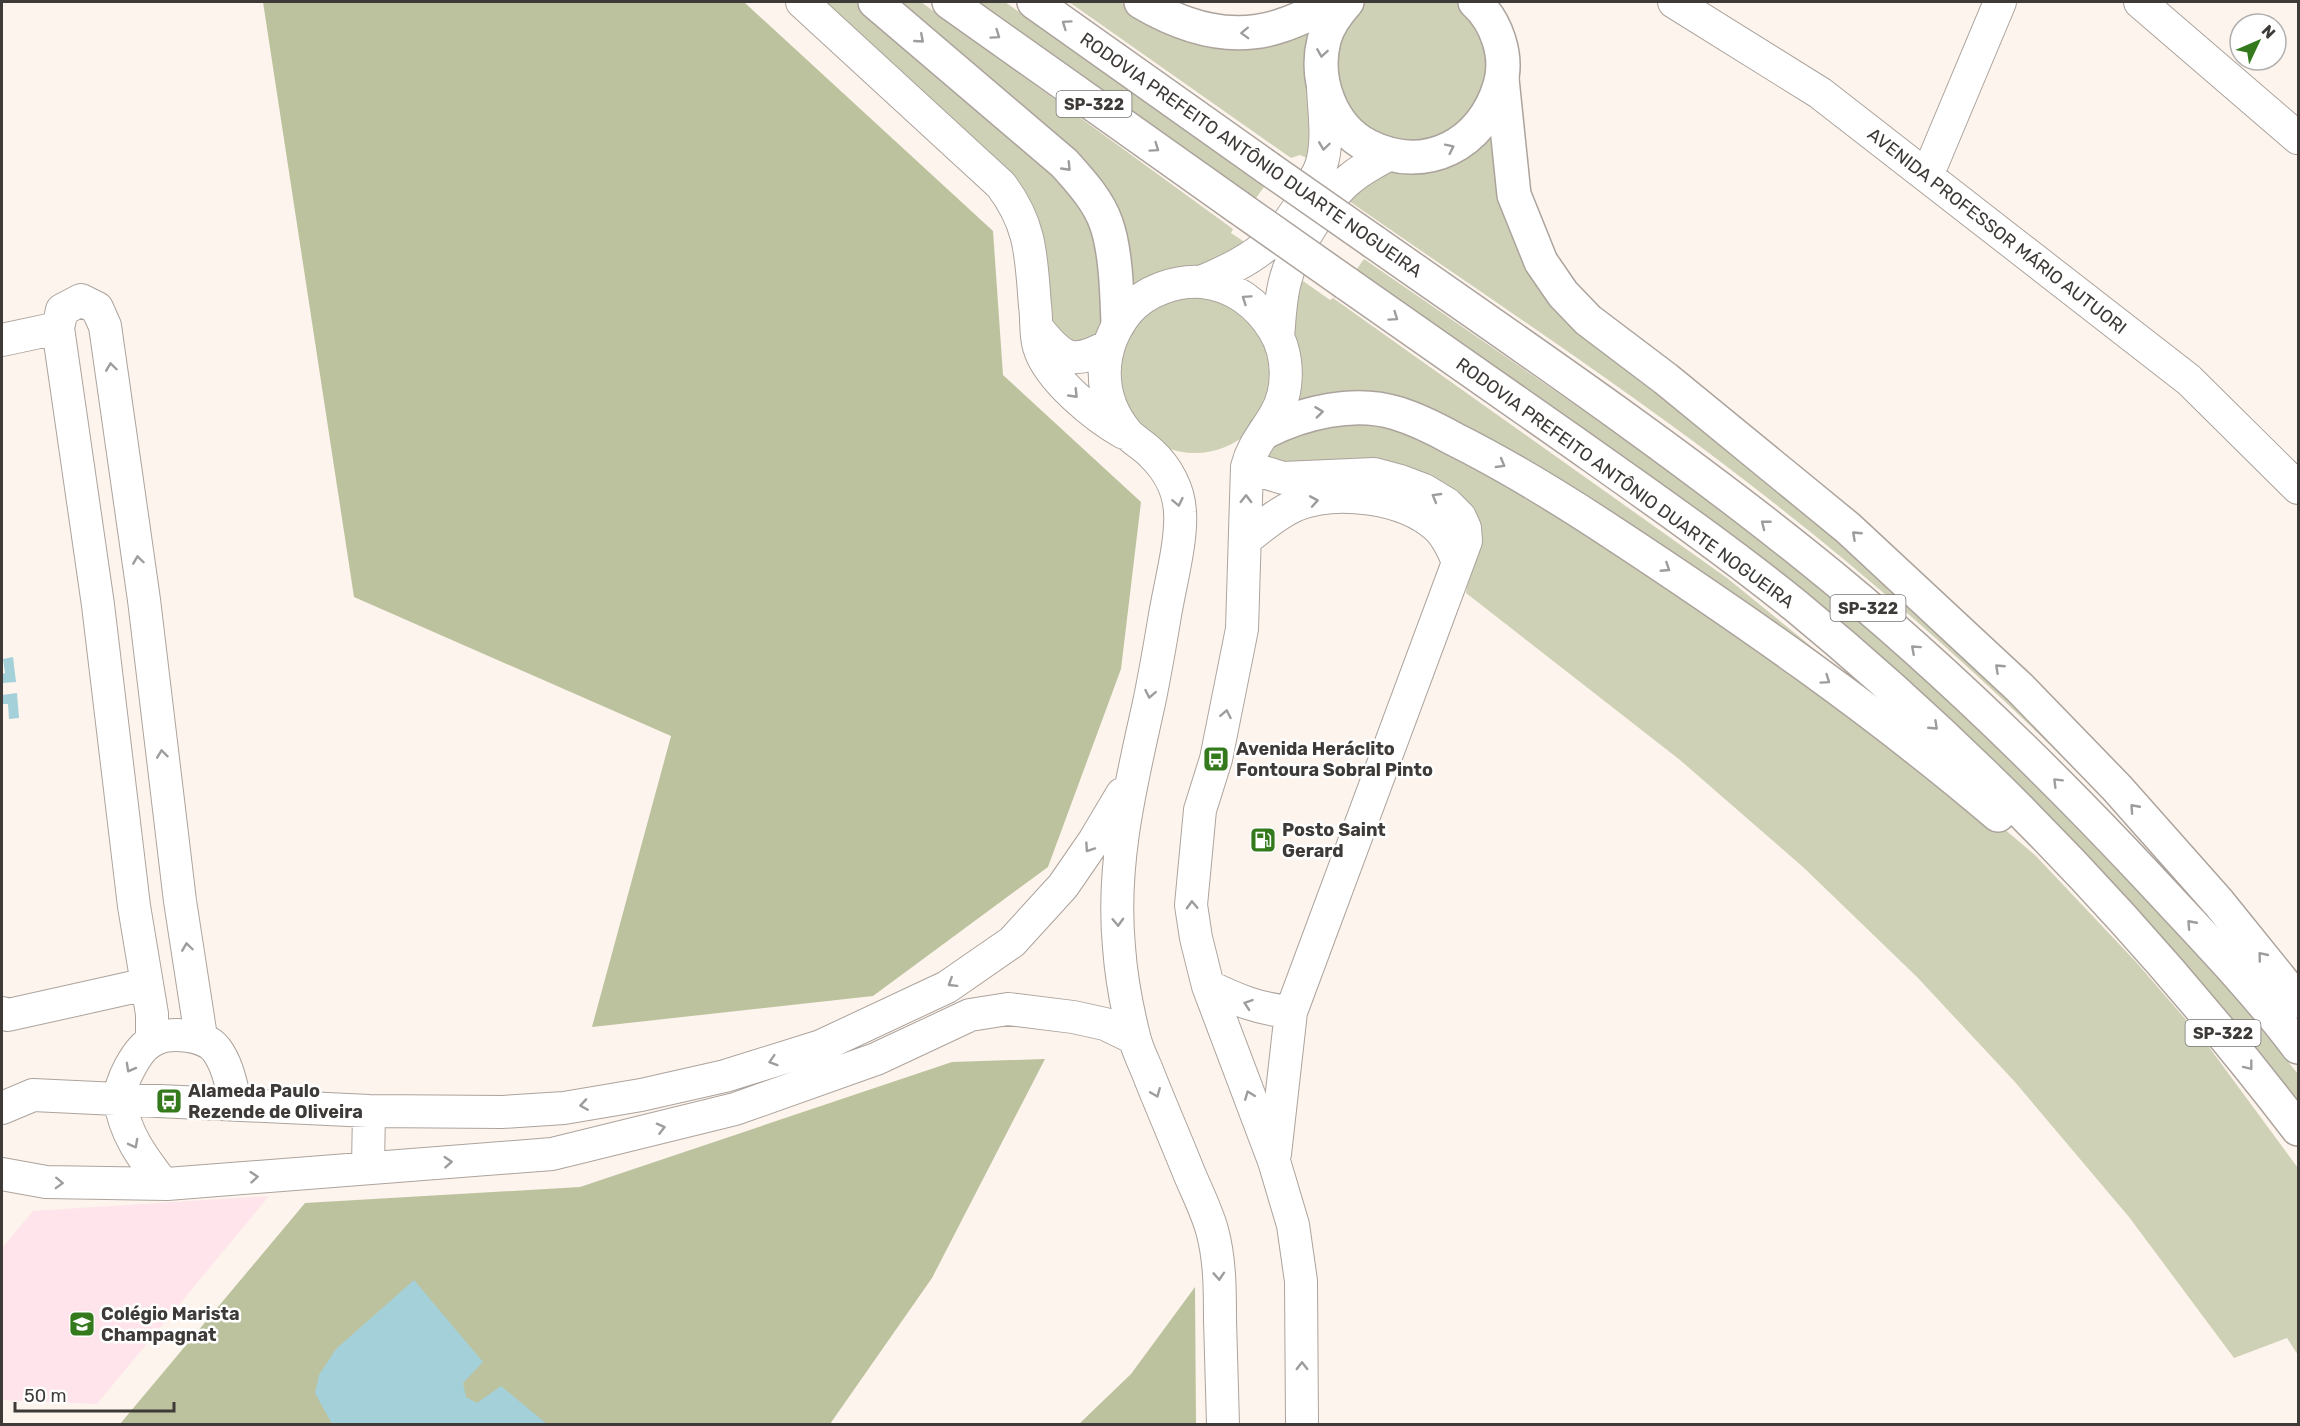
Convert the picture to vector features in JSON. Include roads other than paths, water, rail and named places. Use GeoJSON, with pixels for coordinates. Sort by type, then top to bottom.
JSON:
{"type":"FeatureCollection","features":[{"type":"Feature","properties":{"kind":"main road"},"geometry":{"type":"LineString","coordinates":[[875,2],[1064,163],[1095,201],[1107,224],[1116,290],[1113,335]]}},
{"type":"Feature","properties":{"kind":"main road","name":"RODOVIA PREFEITO ANTÔNIO DUARTE NOGUEIRA"},"geometry":{"type":"LineString","coordinates":[[949,2],[1644,492],[1795,606],[1896,692],[1988,777],[2059,849],[2172,972],[2223,1033],[2298,1130]]}},
{"type":"Feature","properties":{"kind":"main road","name":"RODOVIA PREFEITO ANTÔNIO DUARTE NOGUEIRA"},"geometry":{"type":"LineString","coordinates":[[1034,2],[1634,425],[1810,558],[1996,722],[2085,811],[2193,925],[2298,1047]]}},
{"type":"Feature","properties":{"kind":"main road"},"geometry":{"type":"LineString","coordinates":[[1141,2],[1184,23],[1208,31],[1237,33],[1262,32],[1316,9],[1339,2]]}},
{"type":"Feature","properties":{"kind":"main road"},"geometry":{"type":"LineString","coordinates":[[1347,2],[1335,16],[1324,39],[1320,63],[1323,87],[1332,110],[1347,130],[1367,145],[1390,154],[1415,157],[1440,152],[1463,141],[1481,125],[1495,104],[1502,80]]}},
{"type":"Feature","properties":{"kind":"main road"},"geometry":{"type":"LineString","coordinates":[[1475,2],[1495,30],[1502,54],[1502,80],[1514,195],[1541,262],[1563,294],[1588,320],[1666,380],[1848,528],[2020,688],[2117,788],[2219,903],[2298,1001]]}},
{"type":"Feature","properties":{"kind":"main road"},"geometry":{"type":"LineString","coordinates":[[1256,446],[1291,419],[1311,413],[1366,408],[1395,412],[1475,449],[1555,495],[1685,580],[1851,697],[2007,822],[2172,972]]}},
{"type":"Feature","properties":{"kind":"street"},"geometry":{"type":"LineString","coordinates":[[802,2],[1001,185],[1016,205],[1028,240],[1039,347],[1048,365],[1102,421],[1140,444]]}},
{"type":"Feature","properties":{"kind":"street"},"geometry":{"type":"LineString","coordinates":[[1927,176],[2000,2]]}},
{"type":"Feature","properties":{"kind":"street"},"geometry":{"type":"LineString","coordinates":[[2140,2],[2298,138]]}},
{"type":"Feature","properties":{"kind":"street","name":"AVENIDA PROFESSOR MÁRIO AUTUORI"},"geometry":{"type":"LineString","coordinates":[[1690,5],[1820,93],[2189,380],[2298,488]]}},
{"type":"Feature","properties":{"kind":"street"},"geometry":{"type":"LineString","coordinates":[[1201,282],[1232,269],[1257,254],[1278,236],[1299,208],[1321,166],[1326,137],[1323,87]]}},
{"type":"Feature","properties":{"kind":"street"},"geometry":{"type":"LineString","coordinates":[[1278,337],[1281,298],[1286,275],[1312,226],[1338,190],[1351,177],[1390,154]]}},
{"type":"Feature","properties":{"kind":"street"},"geometry":{"type":"LineString","coordinates":[[1037,327],[1054,348],[1065,356],[1079,358],[1092,355],[1113,335],[1134,305],[1154,291],[1177,284],[1201,282],[1226,287],[1248,299],[1266,316],[1278,337],[1285,361],[1285,386],[1278,411],[1256,446],[1246,539],[1242,629],[1218,751],[1200,810],[1191,905],[1196,938],[1208,986],[1274,1161],[1293,1225],[1301,1281],[1302,1425]]}},
{"type":"Feature","properties":{"kind":"street"},"geometry":{"type":"LineString","coordinates":[[152,1041],[152,1014],[134,906],[98,605],[58,328],[62,310],[81,300],[97,308],[105,326],[144,600],[180,901],[201,1037]]}},
{"type":"Feature","properties":{"kind":"street"},"geometry":{"type":"LineString","coordinates":[[2,340],[58,328]]}},
{"type":"Feature","properties":{"kind":"street"},"geometry":{"type":"LineString","coordinates":[[1113,335],[1104,370],[1107,394],[1115,417],[1169,474],[1177,494],[1180,512],[1171,581],[1149,699],[1130,780],[1116,881],[1119,949],[1134,1038],[1212,1231],[1219,1272],[1223,1425]]}},
{"type":"Feature","properties":{"kind":"street"},"geometry":{"type":"LineString","coordinates":[[1256,446],[1283,478],[1374,474],[1400,480],[1424,490],[1448,504],[1460,517],[1465,528],[1466,541],[1291,1012],[1274,1161]]}},
{"type":"Feature","properties":{"kind":"street"},"geometry":{"type":"LineString","coordinates":[[1246,539],[1277,515],[1296,505],[1315,500],[1351,497],[1376,499],[1422,515],[1439,528],[1450,543],[1458,562]]}},
{"type":"Feature","properties":{"kind":"street"},"geometry":{"type":"LineString","coordinates":[[98,605],[144,600]]}},
{"type":"Feature","properties":{"kind":"street"},"geometry":{"type":"LineString","coordinates":[[6,1111],[33,1095],[369,1111],[502,1112],[564,1108],[641,1095],[725,1076],[821,1046],[947,987],[1012,942],[1063,886],[1094,841],[1130,780]]}},
{"type":"Feature","properties":{"kind":"street"},"geometry":{"type":"LineString","coordinates":[[134,906],[180,901]]}},
{"type":"Feature","properties":{"kind":"street"},"geometry":{"type":"LineString","coordinates":[[2,1013],[8,1015],[147,984]]}},
{"type":"Feature","properties":{"kind":"street"},"geometry":{"type":"LineString","coordinates":[[1208,986],[1266,1010],[1291,1012]]}},
{"type":"Feature","properties":{"kind":"street"},"geometry":{"type":"LineString","coordinates":[[2,1174],[46,1182],[163,1184],[552,1154],[735,1109],[876,1059],[970,1015],[1008,1010],[1073,1017],[1106,1024],[1134,1038]]}},
{"type":"Feature","properties":{"kind":"street"},"geometry":{"type":"LineString","coordinates":[[163,1184],[140,1154],[130,1136],[120,1098],[125,1076],[135,1059],[152,1041],[176,1035],[201,1037],[215,1047],[228,1071],[236,1104]]}},
{"type":"Feature","properties":{"kind":"street"},"geometry":{"type":"LineString","coordinates":[[368,1167],[369,1111]]}},
{"type":"Feature","properties":{"kind":"street"},"geometry":{"type":"LineString","coordinates":[[502,1112],[502,1159]]}},
{"type":"Feature","properties":{"kind":"water"},"geometry":{"type":"Polygon","coordinates":[[[13,657],[16,682],[2,683],[2,674],[5,673],[3,659],[13,657]]]}},
{"type":"Feature","properties":{"kind":"water"},"geometry":{"type":"Polygon","coordinates":[[[17,693],[19,718],[9,719],[8,704],[2,704],[2,695],[17,693]]]}},
{"type":"Feature","properties":{"kind":"water"},"geometry":{"type":"Polygon","coordinates":[[[414,1280],[483,1362],[463,1383],[466,1397],[477,1403],[501,1386],[547,1424],[332,1424],[315,1393],[319,1375],[336,1349],[414,1280]]]}},
{"type":"Feature","properties":{"kind":"place","name":"Avenida Heráclito Fontoura Sobral Pinto"},"geometry":{"type":"Point","coordinates":[1216,759]}},
{"type":"Feature","properties":{"kind":"place","name":"Posto Saint Gerard"},"geometry":{"type":"Point","coordinates":[1263,840]}},
{"type":"Feature","properties":{"kind":"place","name":"Alameda Paulo Rezende de Oliveira"},"geometry":{"type":"Point","coordinates":[169,1101]}},
{"type":"Feature","properties":{"kind":"place","name":"Colégio Marista Champagnat"},"geometry":{"type":"Point","coordinates":[82,1324]}}]}
